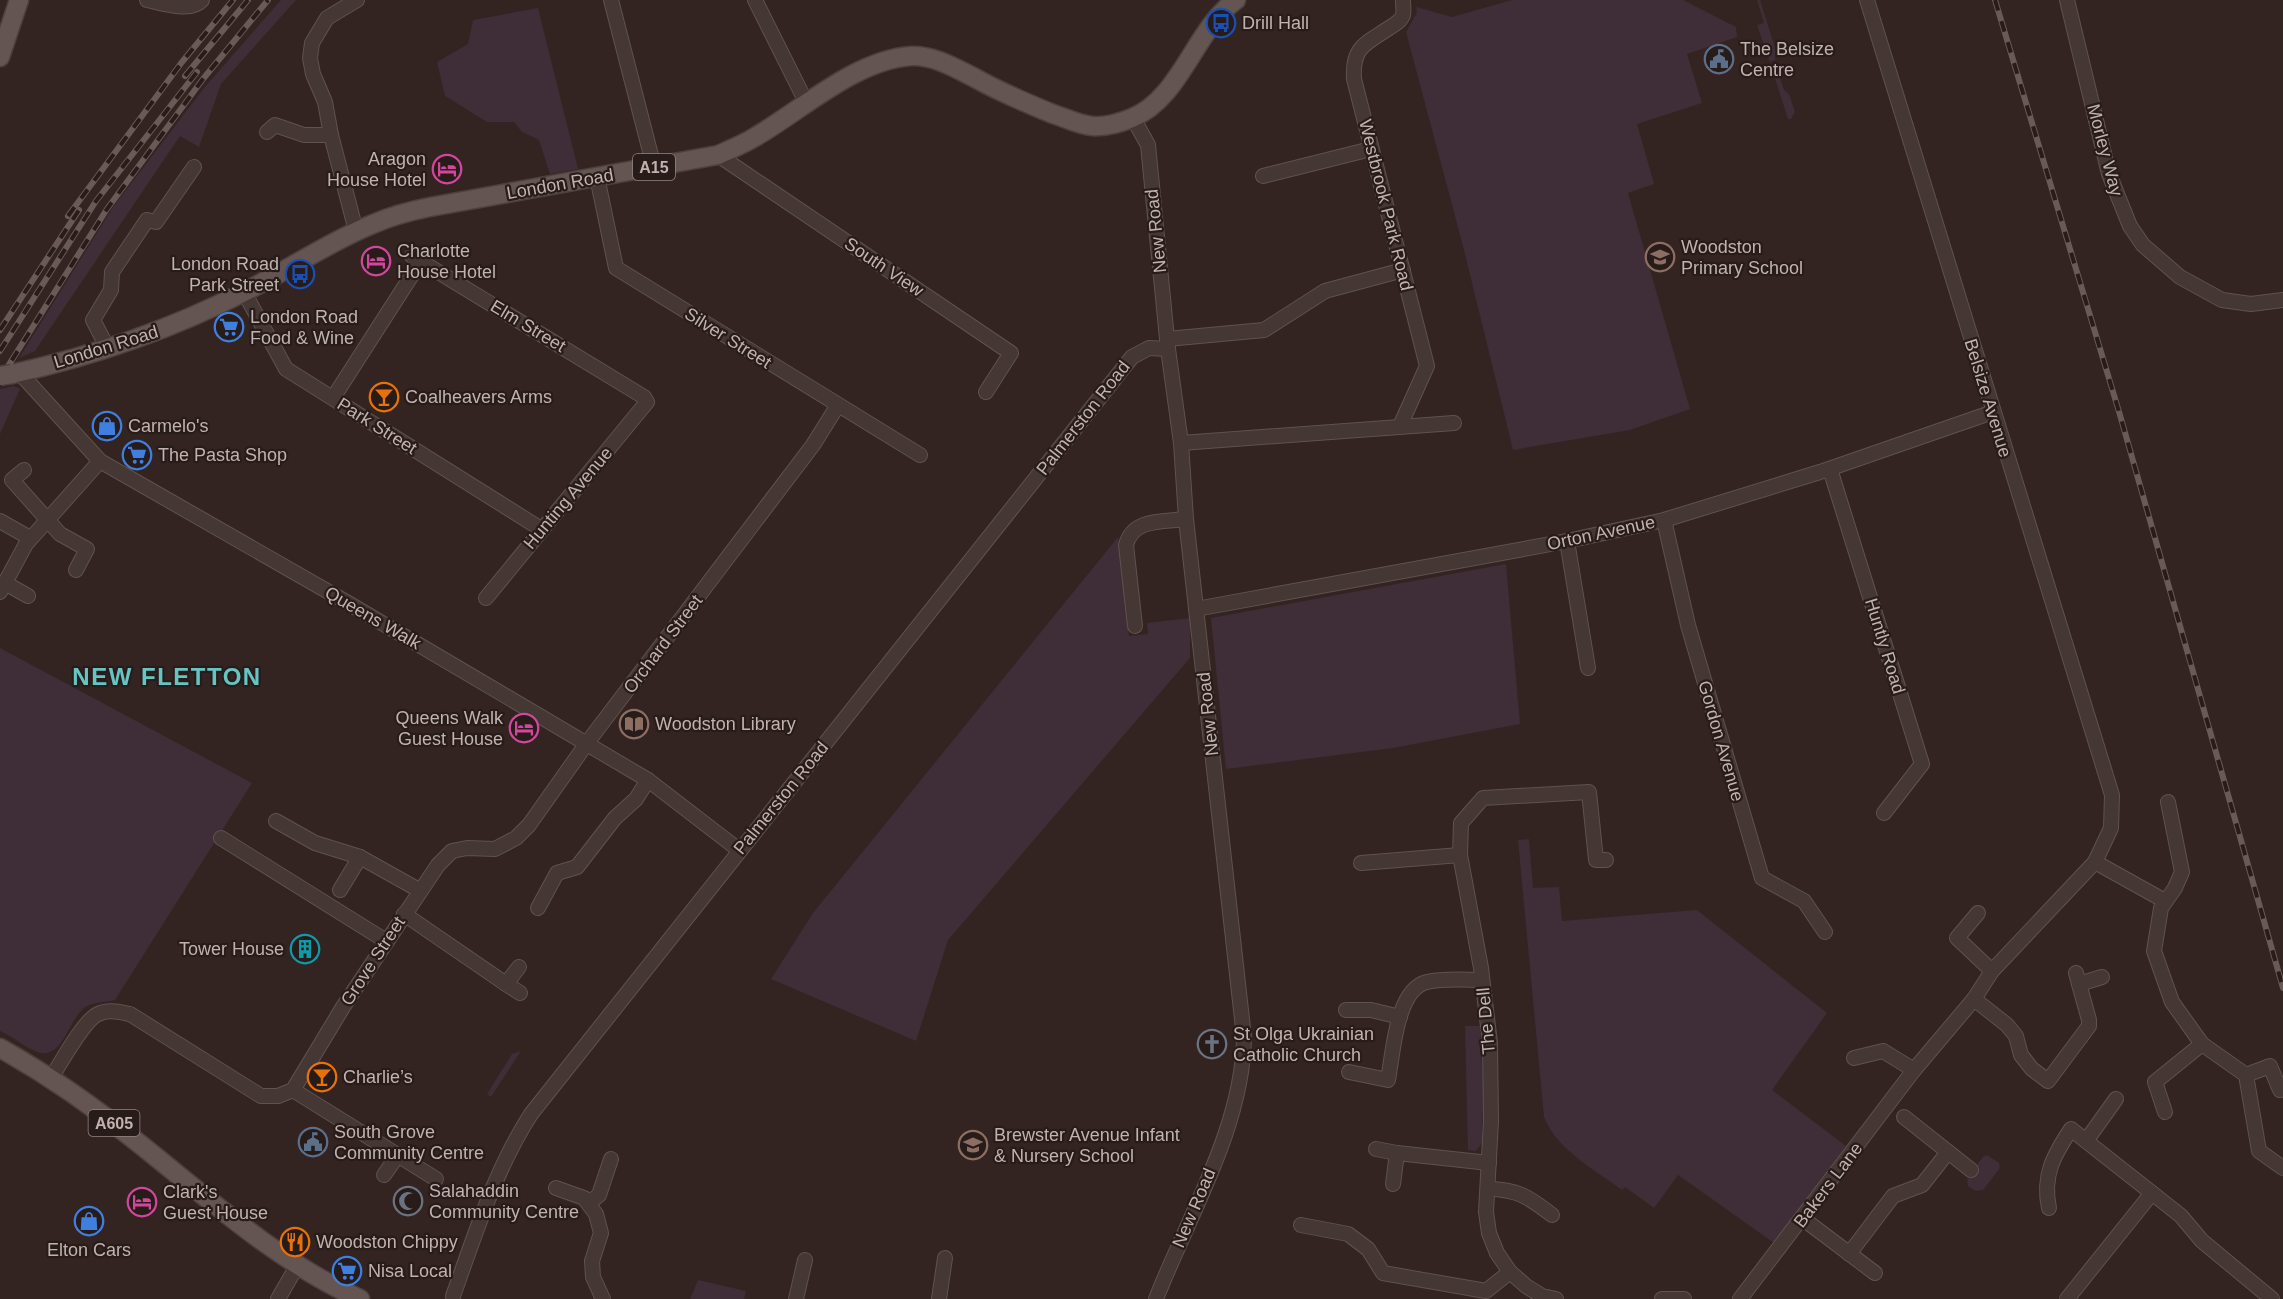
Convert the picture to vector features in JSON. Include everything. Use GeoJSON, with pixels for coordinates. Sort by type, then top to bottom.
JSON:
{"type":"FeatureCollection","features":[{"type":"Feature","properties":{"kind":"main road"},"geometry":{"type":"LineString","coordinates":[[0,57],[19,0]]}},
{"type":"Feature","properties":{"kind":"main road","name":"London Road"},"geometry":{"type":"LineString","coordinates":[[10,374],[108,349],[173,325],[244,292],[356,231],[400,214],[718,155],[755,138],[806,102],[876,63],[912,56],[941,60],[996,89],[1082,124],[1103,126],[1133,118],[1149,109],[1163,95],[1221,14],[1236,0]]}},
{"type":"Feature","properties":{"kind":"main road","name":"A605"},"geometry":{"type":"LineString","coordinates":[[0,1048],[51,1078],[108,1119],[212,1203],[297,1266],[360,1299]]}},
{"type":"Feature","properties":{"kind":"street"},"geometry":{"type":"LineString","coordinates":[[147,0],[188,6],[198,4],[202,0]]}},
{"type":"Feature","properties":{"kind":"street"},"geometry":{"type":"LineString","coordinates":[[356,231],[331,135],[325,102],[313,74],[310,58],[312,43],[327,18],[357,0]]}},
{"type":"Feature","properties":{"kind":"street"},"geometry":{"type":"LineString","coordinates":[[611,0],[654,167]]}},
{"type":"Feature","properties":{"kind":"street"},"geometry":{"type":"LineString","coordinates":[[755,0],[806,102]]}},
{"type":"Feature","properties":{"kind":"street","name":"Westbrook Park Road"},"geometry":{"type":"LineString","coordinates":[[1400,426],[1427,366],[1371,149],[1354,79],[1353,63],[1356,54],[1365,44],[1396,23],[1402,16],[1403,0]]}},
{"type":"Feature","properties":{"kind":"street","name":"Belsize Avenue"},"geometry":{"type":"LineString","coordinates":[[1867,0],[2112,795]]}},
{"type":"Feature","properties":{"kind":"street","name":"Morley Way"},"geometry":{"type":"LineString","coordinates":[[2067,0],[2109,174],[2130,226],[2143,245],[2180,277],[2222,300],[2252,304],[2283,300]]}},
{"type":"Feature","properties":{"kind":"street","name":"New Road"},"geometry":{"type":"LineString","coordinates":[[1133,118],[1148,145],[1167,344],[1180,443],[1186,519],[1244,1037],[1244,1062],[1232,1111],[1215,1159],[1156,1299]]}},
{"type":"Feature","properties":{"kind":"street"},"geometry":{"type":"LineString","coordinates":[[273,123],[304,135],[331,135]]}},
{"type":"Feature","properties":{"kind":"street"},"geometry":{"type":"LineString","coordinates":[[1263,176],[1371,149]]}},
{"type":"Feature","properties":{"kind":"street","name":"South View"},"geometry":{"type":"LineString","coordinates":[[718,155],[1011,353],[986,392]]}},
{"type":"Feature","properties":{"kind":"street"},"geometry":{"type":"LineString","coordinates":[[108,349],[93,320],[111,290],[112,272],[147,220],[156,222],[194,167]]}},
{"type":"Feature","properties":{"kind":"street","name":"Silver Street"},"geometry":{"type":"LineString","coordinates":[[597,177],[616,268],[920,455]]}},
{"type":"Feature","properties":{"kind":"street","name":"Elm Street"},"geometry":{"type":"LineString","coordinates":[[333,398],[416,258],[644,397]]}},
{"type":"Feature","properties":{"kind":"street","name":"Palmerston Road"},"geometry":{"type":"LineString","coordinates":[[453,1296],[481,1216],[518,1135],[531,1114],[1132,357],[1149,348],[1167,344],[1264,330],[1325,291],[1403,270]]}},
{"type":"Feature","properties":{"kind":"street","name":"Park Street"},"geometry":{"type":"LineString","coordinates":[[244,292],[286,369],[542,529]]}},
{"type":"Feature","properties":{"kind":"street","name":"Queens Walk"},"geometry":{"type":"LineString","coordinates":[[10,374],[100,461],[348,603],[648,780],[739,850]]}},
{"type":"Feature","properties":{"kind":"street","name":"Hunting Avenue"},"geometry":{"type":"LineString","coordinates":[[486,598],[647,402],[644,397]]}},
{"type":"Feature","properties":{"kind":"street","name":"Orchard Street"},"geometry":{"type":"LineString","coordinates":[[467,848],[495,849],[516,838],[529,825],[587,744],[813,445],[838,405]]}},
{"type":"Feature","properties":{"kind":"street","name":"Orton Avenue"},"geometry":{"type":"LineString","coordinates":[[1196,609],[1567,541],[1664,520],[1830,468],[1993,412]]}},
{"type":"Feature","properties":{"kind":"street"},"geometry":{"type":"LineString","coordinates":[[1180,443],[1454,423]]}},
{"type":"Feature","properties":{"kind":"street"},"geometry":{"type":"LineString","coordinates":[[28,596],[2,587],[30,538],[100,461]]}},
{"type":"Feature","properties":{"kind":"street","name":"Huntly Road"},"geometry":{"type":"LineString","coordinates":[[1830,468],[1922,764],[1884,813]]}},
{"type":"Feature","properties":{"kind":"street"},"geometry":{"type":"LineString","coordinates":[[24,470],[12,480],[60,534],[87,549],[76,570]]}},
{"type":"Feature","properties":{"kind":"street"},"geometry":{"type":"LineString","coordinates":[[1135,626],[1126,545],[1128,537],[1140,525],[1186,519]]}},
{"type":"Feature","properties":{"kind":"street"},"geometry":{"type":"LineString","coordinates":[[0,520],[30,538]]}},
{"type":"Feature","properties":{"kind":"street","name":"Gordon Avenue"},"geometry":{"type":"LineString","coordinates":[[1664,520],[1688,625],[1762,878],[1804,901],[1825,933]]}},
{"type":"Feature","properties":{"kind":"street"},"geometry":{"type":"LineString","coordinates":[[1567,541],[1588,668]]}},
{"type":"Feature","properties":{"kind":"street"},"geometry":{"type":"LineString","coordinates":[[538,908],[557,873],[577,867],[615,818],[636,799],[648,780]]}},
{"type":"Feature","properties":{"kind":"street","name":"The Dell"},"geometry":{"type":"LineString","coordinates":[[1556,1299],[1542,1296],[1510,1272],[1497,1253],[1488,1233],[1486,1212],[1489,1163],[1490,1043],[1482,980],[1460,855],[1461,823],[1483,798],[1589,792],[1596,860],[1606,860]]}},
{"type":"Feature","properties":{"kind":"street","name":"Bakers Lane"},"geometry":{"type":"LineString","coordinates":[[1740,1299],[1914,1070],[1974,999],[1992,971],[2095,862],[2111,828],[2112,795]]}},
{"type":"Feature","properties":{"kind":"street"},"geometry":{"type":"LineString","coordinates":[[2168,802],[2181,872],[2175,888],[2161,908],[2154,951],[2172,1002],[2202,1044],[2246,1075],[2259,1151],[2283,1168]]}},
{"type":"Feature","properties":{"kind":"street"},"geometry":{"type":"LineString","coordinates":[[276,821],[315,843],[360,857],[419,890]]}},
{"type":"Feature","properties":{"kind":"street"},"geometry":{"type":"LineString","coordinates":[[221,838],[386,941]]}},
{"type":"Feature","properties":{"kind":"street","name":"Grove Street"},"geometry":{"type":"LineString","coordinates":[[293,1090],[343,1006],[419,890],[452,851],[467,848]]}},
{"type":"Feature","properties":{"kind":"street"},"geometry":{"type":"LineString","coordinates":[[1361,863],[1460,855]]}},
{"type":"Feature","properties":{"kind":"street"},"geometry":{"type":"LineString","coordinates":[[340,890],[360,857]]}},
{"type":"Feature","properties":{"kind":"street"},"geometry":{"type":"LineString","coordinates":[[2095,862],[2165,901]]}},
{"type":"Feature","properties":{"kind":"street"},"geometry":{"type":"LineString","coordinates":[[1978,913],[1957,938],[1992,971]]}},
{"type":"Feature","properties":{"kind":"street"},"geometry":{"type":"LineString","coordinates":[[404,914],[520,993]]}},
{"type":"Feature","properties":{"kind":"street"},"geometry":{"type":"LineString","coordinates":[[506,984],[519,967]]}},
{"type":"Feature","properties":{"kind":"street"},"geometry":{"type":"LineString","coordinates":[[1974,999],[2012,1030],[2021,1055],[2044,1086],[2089,1026],[2077,979],[2102,977]]}},
{"type":"Feature","properties":{"kind":"street"},"geometry":{"type":"LineString","coordinates":[[1349,1072],[1388,1080],[1403,1004],[1414,989],[1424,982],[1482,980]]}},
{"type":"Feature","properties":{"kind":"street"},"geometry":{"type":"LineString","coordinates":[[1346,1010],[1371,1010],[1400,1017]]}},
{"type":"Feature","properties":{"kind":"street"},"geometry":{"type":"LineString","coordinates":[[51,1078],[88,1021],[98,1013],[111,1011],[130,1014],[261,1096],[278,1096],[293,1090],[436,1179]]}},
{"type":"Feature","properties":{"kind":"street"},"geometry":{"type":"LineString","coordinates":[[2165,1112],[2155,1082],[2202,1044]]}},
{"type":"Feature","properties":{"kind":"street"},"geometry":{"type":"LineString","coordinates":[[1854,1058],[1883,1051],[1914,1070]]}},
{"type":"Feature","properties":{"kind":"street"},"geometry":{"type":"LineString","coordinates":[[2246,1075],[2270,1066],[2280,1089]]}},
{"type":"Feature","properties":{"kind":"street"},"geometry":{"type":"LineString","coordinates":[[2086,1141],[2116,1099]]}},
{"type":"Feature","properties":{"kind":"street"},"geometry":{"type":"LineString","coordinates":[[1904,1117],[1971,1170]]}},
{"type":"Feature","properties":{"kind":"street"},"geometry":{"type":"LineString","coordinates":[[2049,1208],[2045,1192],[2046,1178],[2071,1129],[2181,1216],[2202,1241],[2272,1299]]}},
{"type":"Feature","properties":{"kind":"street"},"geometry":{"type":"LineString","coordinates":[[1376,1149],[1489,1163]]}},
{"type":"Feature","properties":{"kind":"street"},"geometry":{"type":"LineString","coordinates":[[1849,1254],[1893,1196],[1922,1185],[1948,1152]]}},
{"type":"Feature","properties":{"kind":"street"},"geometry":{"type":"LineString","coordinates":[[1393,1184],[1397,1153]]}},
{"type":"Feature","properties":{"kind":"street"},"geometry":{"type":"LineString","coordinates":[[384,1175],[398,1155]]}},
{"type":"Feature","properties":{"kind":"street"},"geometry":{"type":"LineString","coordinates":[[589,1203],[599,1195],[611,1159]]}},
{"type":"Feature","properties":{"kind":"street"},"geometry":{"type":"LineString","coordinates":[[556,1188],[584,1198],[589,1203],[601,1233],[592,1261],[593,1276],[603,1299]]}},
{"type":"Feature","properties":{"kind":"street"},"geometry":{"type":"LineString","coordinates":[[1488,1189],[1505,1189],[1527,1196],[1552,1215]]}},
{"type":"Feature","properties":{"kind":"street"},"geometry":{"type":"LineString","coordinates":[[2067,1299],[2152,1192]]}},
{"type":"Feature","properties":{"kind":"street"},"geometry":{"type":"LineString","coordinates":[[1802,1218],[1875,1273]]}},
{"type":"Feature","properties":{"kind":"street"},"geometry":{"type":"LineString","coordinates":[[1301,1225],[1348,1234],[1368,1249],[1383,1273],[1486,1291],[1510,1272]]}},
{"type":"Feature","properties":{"kind":"street"},"geometry":{"type":"LineString","coordinates":[[939,1299],[945,1258]]}},
{"type":"Feature","properties":{"kind":"street"},"geometry":{"type":"LineString","coordinates":[[796,1299],[805,1260]]}},
{"type":"Feature","properties":{"kind":"street"},"geometry":{"type":"LineString","coordinates":[[278,1299],[297,1266]]}},
{"type":"Feature","properties":{"kind":"street"},"geometry":{"type":"LineString","coordinates":[[1662,1299],[1684,1299]]}},
{"type":"Feature","properties":{"kind":"shaded area"},"geometry":{"type":"Polygon","coordinates":[[[281,0],[296,0],[221,84],[199,147],[180,136],[35,351],[19,358],[113,207],[204,88],[281,0]]]}},
{"type":"Feature","properties":{"kind":"shaded area"},"geometry":{"type":"Polygon","coordinates":[[[1512,0],[1683,0],[1736,27],[1737,37],[1687,54],[1702,103],[1637,124],[1654,184],[1628,193],[1690,409],[1630,430],[1513,450],[1463,246],[1406,32],[1417,12],[1416,7],[1452,17],[1512,0]]]}},
{"type":"Feature","properties":{"kind":"shaded area"},"geometry":{"type":"Polygon","coordinates":[[[1757,0],[1760,0],[1776,51],[1775,60],[1770,62],[1757,25],[1764,23],[1757,0]]]}},
{"type":"Feature","properties":{"kind":"shaded area"},"geometry":{"type":"Polygon","coordinates":[[[538,8],[578,169],[550,174],[539,140],[522,132],[514,122],[487,122],[445,96],[437,62],[468,44],[473,20],[538,8]]]}},
{"type":"Feature","properties":{"kind":"shaded area"},"geometry":{"type":"Polygon","coordinates":[[[1776,65],[1784,90],[1789,94],[1795,112],[1791,119],[1788,119],[1771,66],[1776,65]]]}},
{"type":"Feature","properties":{"kind":"shaded area"},"geometry":{"type":"Polygon","coordinates":[[[14,386],[20,389],[0,434],[0,389],[14,386]]]}},
{"type":"Feature","properties":{"kind":"shaded area"},"geometry":{"type":"Polygon","coordinates":[[[1118,537],[1129,636],[1148,634],[1147,623],[1190,618],[1190,658],[948,940],[916,1041],[771,979],[813,913],[1118,537]]]}},
{"type":"Feature","properties":{"kind":"shaded area"},"geometry":{"type":"Polygon","coordinates":[[[1506,564],[1520,724],[1393,748],[1226,769],[1211,618],[1506,564]]]}},
{"type":"Feature","properties":{"kind":"shaded area"},"geometry":{"type":"Polygon","coordinates":[[[0,648],[252,783],[115,1000],[87,1006],[81,1011],[56,1049],[41,1053],[0,1031],[0,648]]]}},
{"type":"Feature","properties":{"kind":"shaded area"},"geometry":{"type":"Polygon","coordinates":[[[1529,839],[1533,888],[1559,887],[1562,921],[1697,910],[1827,1013],[1772,1090],[1846,1146],[1774,1243],[1678,1175],[1654,1208],[1625,1187],[1622,1190],[1577,1158],[1550,1129],[1544,1117],[1518,840],[1529,839]]]}},
{"type":"Feature","properties":{"kind":"shaded area"},"geometry":{"type":"Polygon","coordinates":[[[1465,1026],[1480,1026],[1483,1090],[1482,1143],[1476,1151],[1468,1150],[1465,1026]]]}},
{"type":"Feature","properties":{"kind":"shaded area"},"geometry":{"type":"Polygon","coordinates":[[[521,1051],[491,1097],[487,1094],[512,1054],[521,1051]]]}},
{"type":"Feature","properties":{"kind":"shaded area"},"geometry":{"type":"Polygon","coordinates":[[[1987,1155],[1999,1163],[2000,1168],[1983,1190],[1976,1191],[1968,1186],[1967,1178],[1987,1155]]]}},
{"type":"Feature","properties":{"kind":"shaded area"},"geometry":{"type":"Polygon","coordinates":[[[698,1280],[746,1291],[744,1299],[690,1299],[698,1280]]]}},
{"type":"Feature","properties":{"kind":"railway"},"geometry":{"type":"LineString","coordinates":[[68,216],[182,62],[233,0]]}},
{"type":"Feature","properties":{"kind":"railway"},"geometry":{"type":"LineString","coordinates":[[185,76],[248,0]]}},
{"type":"Feature","properties":{"kind":"railway"},"geometry":{"type":"LineString","coordinates":[[0,379],[107,209],[203,79],[268,0]]}},
{"type":"Feature","properties":{"kind":"railway"},"geometry":{"type":"LineString","coordinates":[[1995,0],[2120,415],[2283,988]]}},
{"type":"Feature","properties":{"kind":"railway"},"geometry":{"type":"LineString","coordinates":[[0,351],[96,201],[197,72]]}},
{"type":"Feature","properties":{"kind":"railway"},"geometry":{"type":"LineString","coordinates":[[0,330],[79,210]]}},
{"type":"Feature","properties":{"kind":"place","name":"Drill Hall"},"geometry":{"type":"Point","coordinates":[1221,23]}},
{"type":"Feature","properties":{"kind":"place","name":"The Belsize Centre"},"geometry":{"type":"Point","coordinates":[1719,59]}},
{"type":"Feature","properties":{"kind":"place","name":"Aragon House Hotel"},"geometry":{"type":"Point","coordinates":[447,169]}},
{"type":"Feature","properties":{"kind":"place","name":"Woodston Primary School"},"geometry":{"type":"Point","coordinates":[1660,257]}},
{"type":"Feature","properties":{"kind":"place","name":"Charlotte House Hotel"},"geometry":{"type":"Point","coordinates":[376,261]}},
{"type":"Feature","properties":{"kind":"place","name":"London Road Park Street"},"geometry":{"type":"Point","coordinates":[300,274]}},
{"type":"Feature","properties":{"kind":"place","name":"London Road Food & Wine"},"geometry":{"type":"Point","coordinates":[229,327]}},
{"type":"Feature","properties":{"kind":"place","name":"Coalheavers Arms"},"geometry":{"type":"Point","coordinates":[384,397]}},
{"type":"Feature","properties":{"kind":"place","name":"Carmelo's"},"geometry":{"type":"Point","coordinates":[107,426]}},
{"type":"Feature","properties":{"kind":"place","name":"The Pasta Shop"},"geometry":{"type":"Point","coordinates":[137,455]}},
{"type":"Feature","properties":{"kind":"place","name":"Woodston Library"},"geometry":{"type":"Point","coordinates":[634,724]}},
{"type":"Feature","properties":{"kind":"place","name":"Queens Walk Guest House"},"geometry":{"type":"Point","coordinates":[524,728]}},
{"type":"Feature","properties":{"kind":"place","name":"Tower House"},"geometry":{"type":"Point","coordinates":[305,949]}},
{"type":"Feature","properties":{"kind":"place","name":"St Olga Ukrainian Catholic Church"},"geometry":{"type":"Point","coordinates":[1212,1044]}},
{"type":"Feature","properties":{"kind":"place","name":"Charlie’s"},"geometry":{"type":"Point","coordinates":[322,1077]}},
{"type":"Feature","properties":{"kind":"place","name":"South Grove Community Centre"},"geometry":{"type":"Point","coordinates":[313,1142]}},
{"type":"Feature","properties":{"kind":"place","name":"Brewster Avenue Infant & Nursery School"},"geometry":{"type":"Point","coordinates":[973,1145]}},
{"type":"Feature","properties":{"kind":"place","name":"Salahaddin Community Centre"},"geometry":{"type":"Point","coordinates":[408,1201]}},
{"type":"Feature","properties":{"kind":"place","name":"Clark's Guest House"},"geometry":{"type":"Point","coordinates":[142,1202]}},
{"type":"Feature","properties":{"kind":"place","name":"Elton Cars"},"geometry":{"type":"Point","coordinates":[89,1221]}},
{"type":"Feature","properties":{"kind":"place","name":"Woodston Chippy"},"geometry":{"type":"Point","coordinates":[295,1242]}},
{"type":"Feature","properties":{"kind":"place","name":"Nisa Local"},"geometry":{"type":"Point","coordinates":[347,1271]}},
{"type":"Feature","properties":{"kind":"district","name":"NEW FLETTON"},"geometry":{"type":"Point","coordinates":[167,676]}}]}
